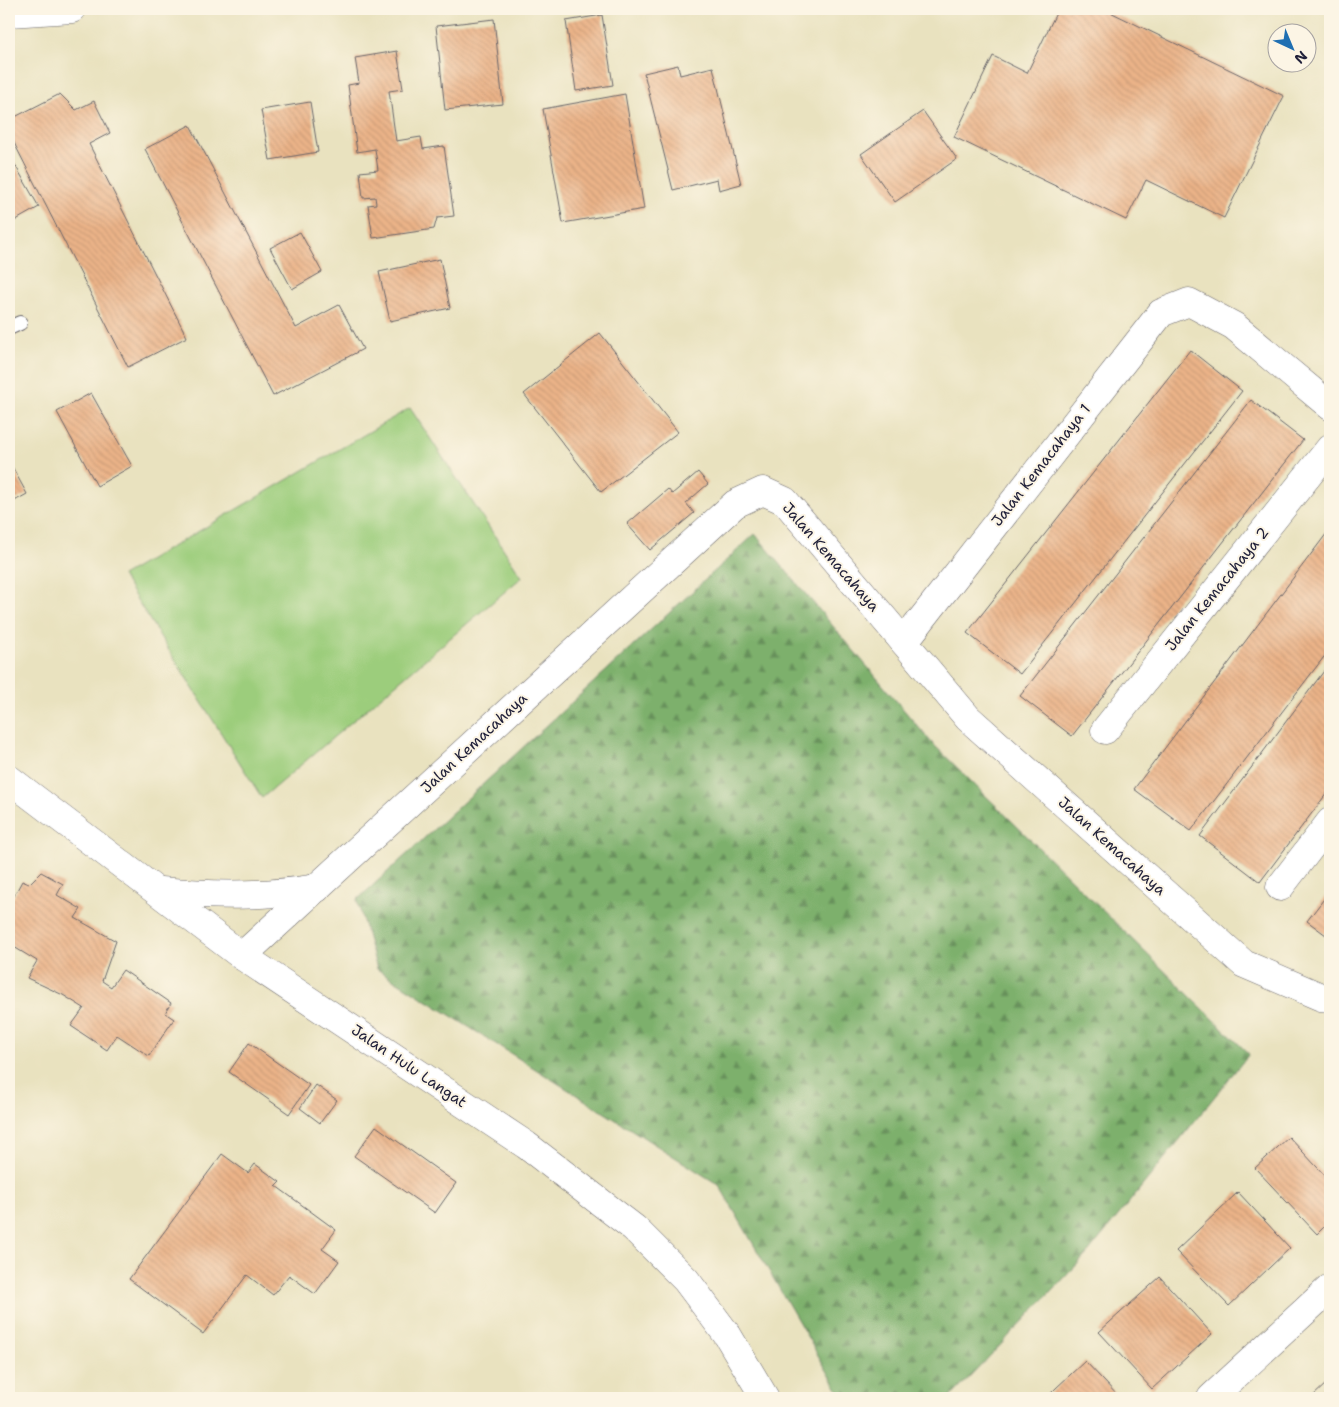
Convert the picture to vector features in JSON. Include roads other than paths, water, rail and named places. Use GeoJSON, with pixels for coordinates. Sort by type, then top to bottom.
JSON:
{"type":"FeatureCollection","features":[{"type":"Feature","properties":{"kind":"street"},"geometry":{"type":"LineString","coordinates":[[9,13],[72,9]]}},
{"type":"Feature","properties":{"kind":"street","name":"Jalan Kemacahaya 1"},"geometry":{"type":"LineString","coordinates":[[904,642],[1161,313],[1189,302],[1234,326],[1330,406]]}},
{"type":"Feature","properties":{"kind":"street","name":"Jalan Kemacahaya 2"},"geometry":{"type":"LineString","coordinates":[[1104,730],[1330,448]]}},
{"type":"Feature","properties":{"kind":"street","name":"Jalan Kemacahaya"},"geometry":{"type":"LineString","coordinates":[[242,956],[735,504],[763,491],[785,501],[968,718],[1244,964],[1321,997],[1330,998]]}},
{"type":"Feature","properties":{"kind":"street","name":"Jalan Hulu Langat"},"geometry":{"type":"LineString","coordinates":[[9,779],[130,872],[160,891],[242,956],[526,1145],[634,1228],[686,1280],[728,1336],[765,1398]]}},
{"type":"Feature","properties":{"kind":"street"},"geometry":{"type":"LineString","coordinates":[[1280,887],[1330,822]]}},
{"type":"Feature","properties":{"kind":"street"},"geometry":{"type":"LineString","coordinates":[[160,891],[242,896],[278,894],[316,888]]}},
{"type":"Feature","properties":{"kind":"street"},"geometry":{"type":"LineString","coordinates":[[1211,1398],[1330,1288]]}}]}
